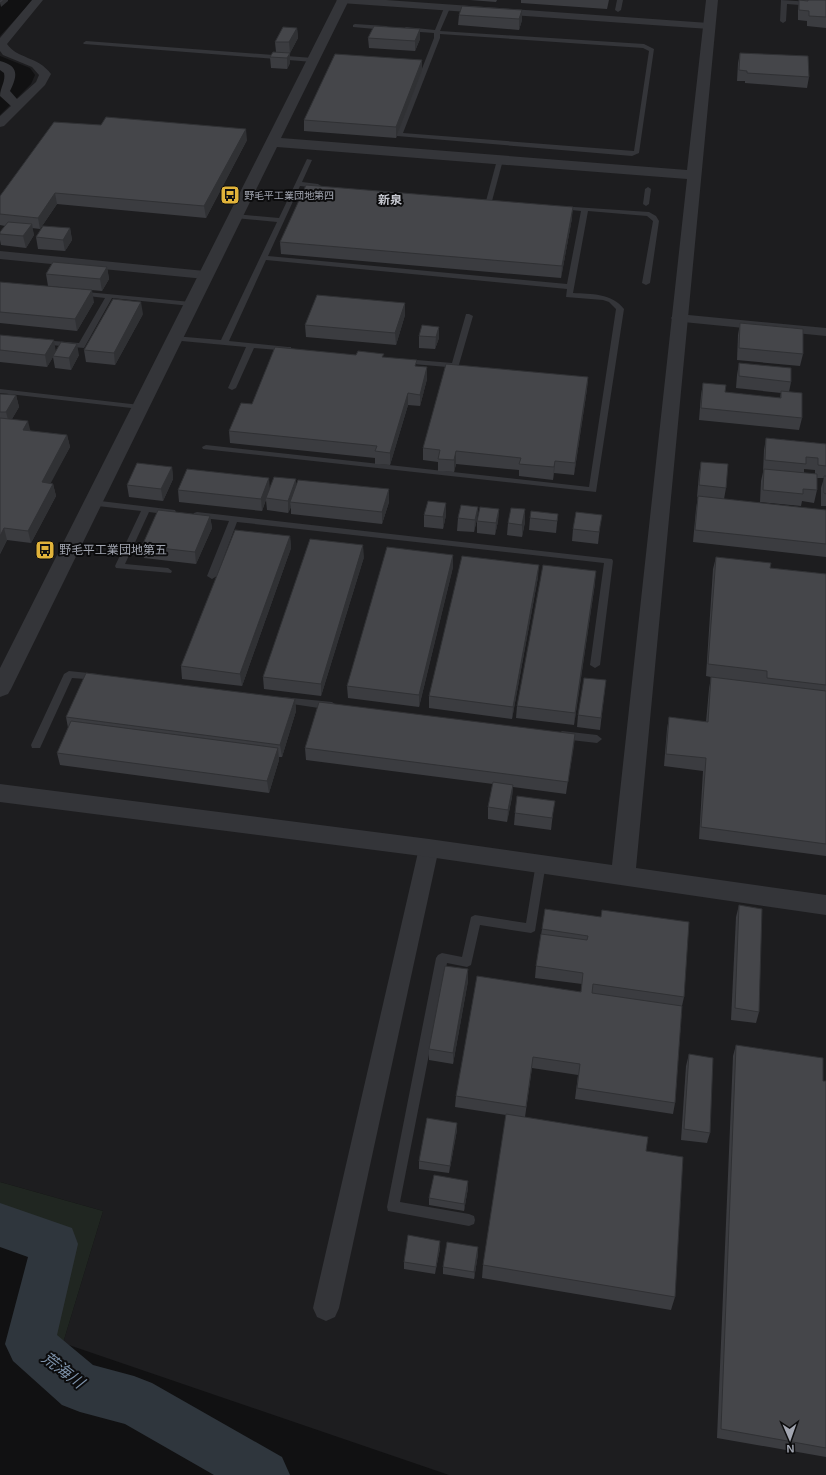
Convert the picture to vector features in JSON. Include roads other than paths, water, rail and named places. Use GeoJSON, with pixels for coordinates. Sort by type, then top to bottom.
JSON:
{"type":"FeatureCollection","features":[{"type":"Feature","properties":{"kind":"street"},"geometry":{"type":"LineString","coordinates":[[0,123],[40,83],[44,74],[36,65],[8,53],[1,44],[38,0]]}},
{"type":"Feature","properties":{"kind":"street"},"geometry":{"type":"LineString","coordinates":[[0,689],[342,0],[709,26]]}},
{"type":"Feature","properties":{"kind":"street"},"geometry":{"type":"LineString","coordinates":[[623,875],[678,318],[712,0]]}},
{"type":"Feature","properties":{"kind":"street"},"geometry":{"type":"LineString","coordinates":[[0,64],[10,72],[11,78],[4,91],[4,95],[18,106]]}},
{"type":"Feature","properties":{"kind":"street"},"geometry":{"type":"LineString","coordinates":[[272,142],[693,176]]}},
{"type":"Feature","properties":{"kind":"street"},"geometry":{"type":"LineString","coordinates":[[0,255],[205,275]]}},
{"type":"Feature","properties":{"kind":"street"},"geometry":{"type":"LineString","coordinates":[[678,318],[826,332]]}},
{"type":"Feature","properties":{"kind":"street"},"geometry":{"type":"LineString","coordinates":[[0,793],[429,848],[826,905]]}},
{"type":"Feature","properties":{"kind":"street"},"geometry":{"type":"LineString","coordinates":[[326,1308],[429,848]]}},
{"type":"Feature","properties":{"kind":"lane"},"geometry":{"type":"LineString","coordinates":[[618,10],[620,0]]}},
{"type":"Feature","properties":{"kind":"lane"},"geometry":{"type":"LineString","coordinates":[[783,21],[784,1],[826,5]]}},
{"type":"Feature","properties":{"kind":"lane"},"geometry":{"type":"LineString","coordinates":[[398,29],[437,32],[644,46],[652,50],[637,152],[632,154],[399,135],[437,38],[437,32],[447,8]]}},
{"type":"Feature","properties":{"kind":"lane"},"geometry":{"type":"LineString","coordinates":[[354,26],[390,28]]}},
{"type":"Feature","properties":{"kind":"lane"},"geometry":{"type":"LineString","coordinates":[[86,43],[313,60]]}},
{"type":"Feature","properties":{"kind":"lane"},"geometry":{"type":"LineString","coordinates":[[224,343],[309,160]]}},
{"type":"Feature","properties":{"kind":"lane"},"geometry":{"type":"LineString","coordinates":[[481,200],[493,201],[500,160]]}},
{"type":"Feature","properties":{"kind":"lane"},"geometry":{"type":"LineString","coordinates":[[298,184],[322,186]]}},
{"type":"Feature","properties":{"kind":"lane"},"geometry":{"type":"LineString","coordinates":[[646,204],[648,189]]}},
{"type":"Feature","properties":{"kind":"lane"},"geometry":{"type":"LineString","coordinates":[[556,206],[649,214],[654,217],[656,221],[646,283]]}},
{"type":"Feature","properties":{"kind":"lane"},"geometry":{"type":"LineString","coordinates":[[206,448],[593,490],[608,381],[620,309],[617,303],[610,299],[570,295],[585,209]]}},
{"type":"Feature","properties":{"kind":"lane"},"geometry":{"type":"LineString","coordinates":[[235,216],[281,220]]}},
{"type":"Feature","properties":{"kind":"lane"},"geometry":{"type":"LineString","coordinates":[[264,258],[571,287]]}},
{"type":"Feature","properties":{"kind":"lane"},"geometry":{"type":"LineString","coordinates":[[71,293],[191,304]]}},
{"type":"Feature","properties":{"kind":"lane"},"geometry":{"type":"LineString","coordinates":[[37,342],[81,346],[110,296]]}},
{"type":"Feature","properties":{"kind":"lane"},"geometry":{"type":"LineString","coordinates":[[400,360],[455,366],[469,316]]}},
{"type":"Feature","properties":{"kind":"lane"},"geometry":{"type":"LineString","coordinates":[[174,338],[298,350]]}},
{"type":"Feature","properties":{"kind":"lane"},"geometry":{"type":"LineString","coordinates":[[232,388],[251,345]]}},
{"type":"Feature","properties":{"kind":"lane"},"geometry":{"type":"LineString","coordinates":[[0,391],[140,407]]}},
{"type":"Feature","properties":{"kind":"lane"},"geometry":{"type":"LineString","coordinates":[[92,504],[609,561],[595,665]]}},
{"type":"Feature","properties":{"kind":"lane"},"geometry":{"type":"LineString","coordinates":[[146,509],[119,566],[168,571]]}},
{"type":"Feature","properties":{"kind":"lane"},"geometry":{"type":"LineString","coordinates":[[212,576],[234,519]]}},
{"type":"Feature","properties":{"kind":"lane"},"geometry":{"type":"LineString","coordinates":[[36,745],[68,674],[106,678]]}},
{"type":"Feature","properties":{"kind":"lane"},"geometry":{"type":"LineString","coordinates":[[271,699],[343,708]]}},
{"type":"Feature","properties":{"kind":"lane"},"geometry":{"type":"LineString","coordinates":[[549,733],[597,739]]}},
{"type":"Feature","properties":{"kind":"lane"},"geometry":{"type":"LineString","coordinates":[[468,1220],[393,1208],[442,958],[467,962],[475,920],[531,928],[541,864]]}},
{"type":"Feature","properties":{"kind":"waterway","name":"荒海川"},"geometry":{"type":"LineString","coordinates":[[0,1225],[55,1244],[30,1344],[80,1387],[134,1401],[264,1475]]}},
{"type":"Feature","properties":{"kind":"place","name":"野毛平工業団地第四"},"geometry":{"type":"Point","coordinates":[230,195]}},
{"type":"Feature","properties":{"kind":"place","name":"野毛平工業団地第五"},"geometry":{"type":"Point","coordinates":[45,550]}},
{"type":"Feature","properties":{"kind":"district","name":"新泉"},"geometry":{"type":"Point","coordinates":[390,200]}}]}
